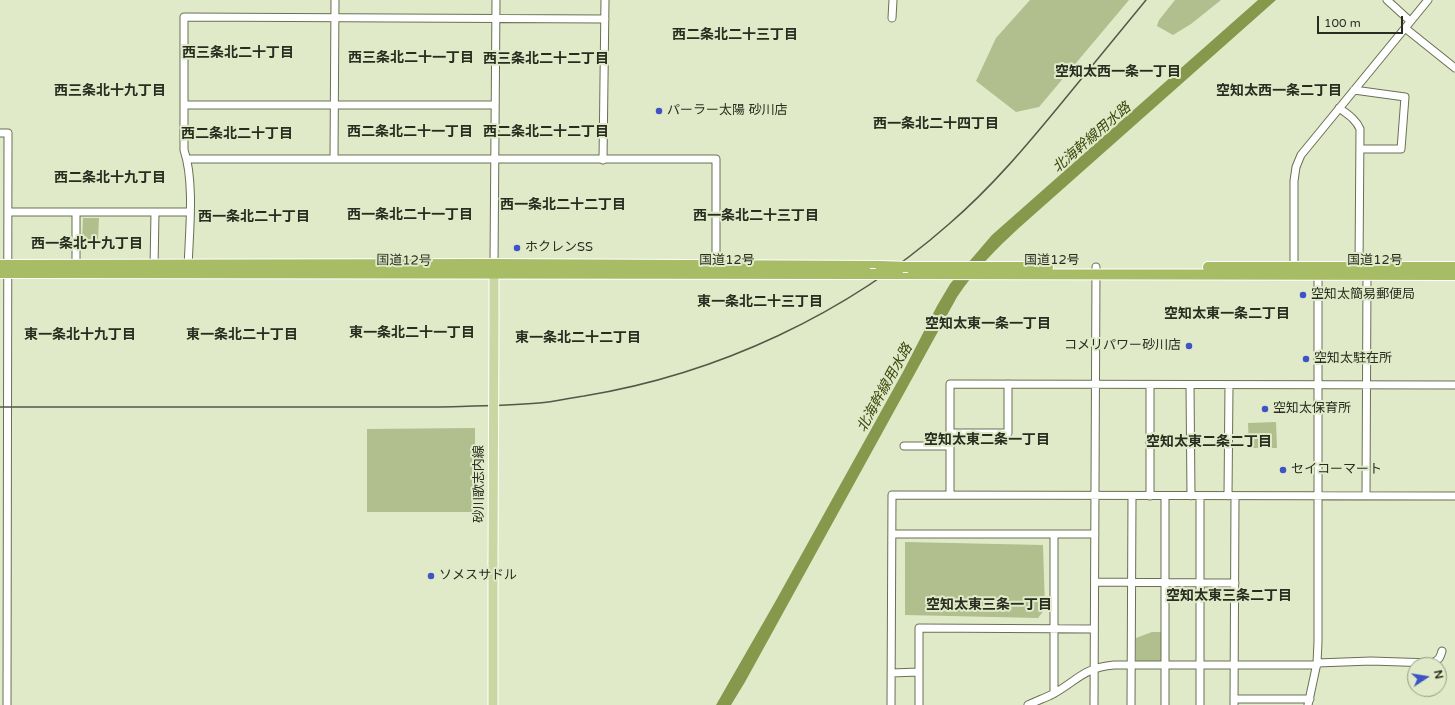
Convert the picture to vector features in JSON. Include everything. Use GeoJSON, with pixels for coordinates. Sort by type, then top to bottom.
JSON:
{"type":"FeatureCollection","features":[{"type":"Feature","properties":{"kind":"highway","name":"国道12号"},"geometry":{"type":"LineString","coordinates":[[4,269],[188,269],[494,264],[880,266],[952,270],[1318,271],[1367,274],[1455,274]]}},
{"type":"Feature","properties":{"kind":"highway","name":"国道12号"},"geometry":{"type":"LineString","coordinates":[[1318,271],[1359,267],[1455,268]]}},
{"type":"Feature","properties":{"kind":"highway","name":"国道12号"},"geometry":{"type":"LineString","coordinates":[[188,269],[494,275],[898,274],[952,270]]}},
{"type":"Feature","properties":{"kind":"main road","name":"砂川歌志内線"},"geometry":{"type":"LineString","coordinates":[[493,705],[494,264]]}},
{"type":"Feature","properties":{"kind":"street"},"geometry":{"type":"LineString","coordinates":[[334,0],[334,159]]}},
{"type":"Feature","properties":{"kind":"street"},"geometry":{"type":"LineString","coordinates":[[494,264],[496,0]]}},
{"type":"Feature","properties":{"kind":"street"},"geometry":{"type":"LineString","coordinates":[[603,160],[605,0]]}},
{"type":"Feature","properties":{"kind":"street"},"geometry":{"type":"LineString","coordinates":[[892,18],[893,0]]}},
{"type":"Feature","properties":{"kind":"street"},"geometry":{"type":"LineString","coordinates":[[1387,0],[1410,21]]}},
{"type":"Feature","properties":{"kind":"street"},"geometry":{"type":"LineString","coordinates":[[1294,271],[1294,181],[1296,167],[1301,155],[1428,0]]}},
{"type":"Feature","properties":{"kind":"street"},"geometry":{"type":"LineString","coordinates":[[188,269],[189,179],[187,159],[184,150],[184,17],[496,17],[605,19]]}},
{"type":"Feature","properties":{"kind":"street"},"geometry":{"type":"LineString","coordinates":[[1405,28],[1455,68]]}},
{"type":"Feature","properties":{"kind":"street"},"geometry":{"type":"LineString","coordinates":[[1354,90],[1405,97],[1401,149],[1360,149]]}},
{"type":"Feature","properties":{"kind":"street"},"geometry":{"type":"LineString","coordinates":[[184,105],[495,105]]}},
{"type":"Feature","properties":{"kind":"street"},"geometry":{"type":"LineString","coordinates":[[1339,108],[1358,124],[1360,129],[1359,267]]}},
{"type":"Feature","properties":{"kind":"street"},"geometry":{"type":"LineString","coordinates":[[0,133],[8,133],[8,212],[4,269],[4,605],[7,705]]}},
{"type":"Feature","properties":{"kind":"street"},"geometry":{"type":"LineString","coordinates":[[187,159],[716,159],[716,266]]}},
{"type":"Feature","properties":{"kind":"street"},"geometry":{"type":"LineString","coordinates":[[8,212],[189,212]]}},
{"type":"Feature","properties":{"kind":"street"},"geometry":{"type":"LineString","coordinates":[[76,212],[76,269]]}},
{"type":"Feature","properties":{"kind":"street"},"geometry":{"type":"LineString","coordinates":[[154,212],[154,269]]}},
{"type":"Feature","properties":{"kind":"street"},"geometry":{"type":"LineString","coordinates":[[1094,705],[1096,271]]}},
{"type":"Feature","properties":{"kind":"street"},"geometry":{"type":"LineString","coordinates":[[1229,385],[1234,583],[1234,702],[1309,702],[1317,664],[1318,271]]}},
{"type":"Feature","properties":{"kind":"street"},"geometry":{"type":"LineString","coordinates":[[1366,496],[1367,274]]}},
{"type":"Feature","properties":{"kind":"street"},"geometry":{"type":"LineString","coordinates":[[950,495],[950,384],[1455,385]]}},
{"type":"Feature","properties":{"kind":"street"},"geometry":{"type":"LineString","coordinates":[[950,433],[1008,433],[1008,384]]}},
{"type":"Feature","properties":{"kind":"street"},"geometry":{"type":"LineString","coordinates":[[1150,385],[1150,496]]}},
{"type":"Feature","properties":{"kind":"street"},"geometry":{"type":"LineString","coordinates":[[1190,385],[1191,496]]}},
{"type":"Feature","properties":{"kind":"street"},"geometry":{"type":"LineString","coordinates":[[904,446],[950,446]]}},
{"type":"Feature","properties":{"kind":"street"},"geometry":{"type":"LineString","coordinates":[[891,705],[892,495],[1455,496]]}},
{"type":"Feature","properties":{"kind":"street"},"geometry":{"type":"LineString","coordinates":[[1131,705],[1132,496]]}},
{"type":"Feature","properties":{"kind":"street"},"geometry":{"type":"LineString","coordinates":[[1165,496],[1165,705]]}},
{"type":"Feature","properties":{"kind":"street"},"geometry":{"type":"LineString","coordinates":[[1200,496],[1200,705]]}},
{"type":"Feature","properties":{"kind":"street"},"geometry":{"type":"LineString","coordinates":[[892,534],[1095,534]]}},
{"type":"Feature","properties":{"kind":"street"},"geometry":{"type":"LineString","coordinates":[[1054,534],[1054,694]]}},
{"type":"Feature","properties":{"kind":"street"},"geometry":{"type":"LineString","coordinates":[[1095,582],[1234,583]]}},
{"type":"Feature","properties":{"kind":"street"},"geometry":{"type":"LineString","coordinates":[[919,705],[919,628],[1094,629]]}},
{"type":"Feature","properties":{"kind":"street"},"geometry":{"type":"LineString","coordinates":[[1028,705],[1054,694],[1085,672],[1094,668],[1114,665],[1317,664],[1370,661],[1432,663],[1440,658],[1442,651]]}},
{"type":"Feature","properties":{"kind":"street"},"geometry":{"type":"LineString","coordinates":[[891,673],[919,672]]}},
{"type":"Feature","properties":{"kind":"shaded area"},"geometry":{"type":"Polygon","coordinates":[[[1030,0],[1129,0],[1039,107],[1016,112],[976,81],[996,38],[1030,0]]]}},
{"type":"Feature","properties":{"kind":"shaded area"},"geometry":{"type":"Polygon","coordinates":[[[1175,0],[1221,0],[1191,24],[1173,35],[1157,26],[1159,20],[1175,0]]]}},
{"type":"Feature","properties":{"kind":"shaded area"},"geometry":{"type":"Polygon","coordinates":[[[1258,0],[1276,0],[1020,227],[971,277],[957,297],[745,682],[731,705],[716,705],[774,604],[950,284],[992,235],[1258,0]]]}},
{"type":"Feature","properties":{"kind":"shaded area"},"geometry":{"type":"Polygon","coordinates":[[[83,218],[99,218],[98,240],[82,240],[83,218]]]}},
{"type":"Feature","properties":{"kind":"shaded area"},"geometry":{"type":"Polygon","coordinates":[[[1276,422],[1277,448],[1249,448],[1248,423],[1276,422]]]}},
{"type":"Feature","properties":{"kind":"shaded area"},"geometry":{"type":"Polygon","coordinates":[[[475,428],[475,512],[367,512],[367,429],[475,428]]]}},
{"type":"Feature","properties":{"kind":"shaded area"},"geometry":{"type":"Polygon","coordinates":[[[905,542],[1043,545],[1045,609],[1038,618],[905,615],[905,542]]]}},
{"type":"Feature","properties":{"kind":"shaded area"},"geometry":{"type":"Polygon","coordinates":[[[1152,632],[1163,632],[1163,662],[1136,662],[1136,638],[1152,632]]]}},
{"type":"Feature","properties":{"kind":"railway"},"geometry":{"type":"LineString","coordinates":[[0,407],[435,407],[526,404],[556,401],[634,386],[731,356],[778,336],[824,312],[868,286],[910,256],[949,224],[995,180],[1023,149],[1146,0]]}},
{"type":"Feature","properties":{"kind":"place","name":"パーラー太陽 砂川店"},"geometry":{"type":"Point","coordinates":[659,111]}},
{"type":"Feature","properties":{"kind":"place","name":"ホクレンSS"},"geometry":{"type":"Point","coordinates":[517,248]}},
{"type":"Feature","properties":{"kind":"place","name":"空知太簡易郵便局"},"geometry":{"type":"Point","coordinates":[1303,295]}},
{"type":"Feature","properties":{"kind":"place","name":"コメリパワー砂川店"},"geometry":{"type":"Point","coordinates":[1189,346]}},
{"type":"Feature","properties":{"kind":"place","name":"空知太駐在所"},"geometry":{"type":"Point","coordinates":[1306,359]}},
{"type":"Feature","properties":{"kind":"place","name":"空知太保育所"},"geometry":{"type":"Point","coordinates":[1265,409]}},
{"type":"Feature","properties":{"kind":"place","name":"セイコーマート"},"geometry":{"type":"Point","coordinates":[1283,470]}},
{"type":"Feature","properties":{"kind":"place","name":"ソメスサドル"},"geometry":{"type":"Point","coordinates":[431,576]}},
{"type":"Feature","properties":{"kind":"district","name":"西二条北二十三丁目"},"geometry":{"type":"Point","coordinates":[735,35]}},
{"type":"Feature","properties":{"kind":"district","name":"西三条北二十丁目"},"geometry":{"type":"Point","coordinates":[238,53]}},
{"type":"Feature","properties":{"kind":"district","name":"西三条北二十一丁目"},"geometry":{"type":"Point","coordinates":[411,58]}},
{"type":"Feature","properties":{"kind":"district","name":"西三条北二十二丁目"},"geometry":{"type":"Point","coordinates":[546,59]}},
{"type":"Feature","properties":{"kind":"district","name":"空知太西一条一丁目"},"geometry":{"type":"Point","coordinates":[1118,72]}},
{"type":"Feature","properties":{"kind":"district","name":"西三条北十九丁目"},"geometry":{"type":"Point","coordinates":[110,91]}},
{"type":"Feature","properties":{"kind":"district","name":"空知太西一条二丁目"},"geometry":{"type":"Point","coordinates":[1279,91]}},
{"type":"Feature","properties":{"kind":"district","name":"西一条北二十四丁目"},"geometry":{"type":"Point","coordinates":[936,124]}},
{"type":"Feature","properties":{"kind":"district","name":"西二条北二十一丁目"},"geometry":{"type":"Point","coordinates":[410,132]}},
{"type":"Feature","properties":{"kind":"district","name":"西二条北二十二丁目"},"geometry":{"type":"Point","coordinates":[546,132]}},
{"type":"Feature","properties":{"kind":"district","name":"西二条北二十丁目"},"geometry":{"type":"Point","coordinates":[237,134]}},
{"type":"Feature","properties":{"kind":"district","name":"西二条北十九丁目"},"geometry":{"type":"Point","coordinates":[110,178]}},
{"type":"Feature","properties":{"kind":"district","name":"西一条北二十二丁目"},"geometry":{"type":"Point","coordinates":[563,205]}},
{"type":"Feature","properties":{"kind":"district","name":"西一条北二十一丁目"},"geometry":{"type":"Point","coordinates":[410,215]}},
{"type":"Feature","properties":{"kind":"district","name":"西一条北二十三丁目"},"geometry":{"type":"Point","coordinates":[756,216]}},
{"type":"Feature","properties":{"kind":"district","name":"西一条北二十丁目"},"geometry":{"type":"Point","coordinates":[254,217]}},
{"type":"Feature","properties":{"kind":"district","name":"西一条北十九丁目"},"geometry":{"type":"Point","coordinates":[87,244]}},
{"type":"Feature","properties":{"kind":"district","name":"東一条北二十三丁目"},"geometry":{"type":"Point","coordinates":[760,302]}},
{"type":"Feature","properties":{"kind":"district","name":"空知太東一条二丁目"},"geometry":{"type":"Point","coordinates":[1227,314]}},
{"type":"Feature","properties":{"kind":"district","name":"空知太東一条一丁目"},"geometry":{"type":"Point","coordinates":[988,324]}},
{"type":"Feature","properties":{"kind":"district","name":"東一条北二十一丁目"},"geometry":{"type":"Point","coordinates":[412,333]}},
{"type":"Feature","properties":{"kind":"district","name":"東一条北十九丁目"},"geometry":{"type":"Point","coordinates":[80,335]}},
{"type":"Feature","properties":{"kind":"district","name":"東一条北二十丁目"},"geometry":{"type":"Point","coordinates":[242,335]}},
{"type":"Feature","properties":{"kind":"district","name":"東一条北二十二丁目"},"geometry":{"type":"Point","coordinates":[578,338]}},
{"type":"Feature","properties":{"kind":"district","name":"空知太東二条一丁目"},"geometry":{"type":"Point","coordinates":[987,440]}},
{"type":"Feature","properties":{"kind":"district","name":"空知太東二条二丁目"},"geometry":{"type":"Point","coordinates":[1209,442]}},
{"type":"Feature","properties":{"kind":"district","name":"空知太東三条二丁目"},"geometry":{"type":"Point","coordinates":[1229,596]}},
{"type":"Feature","properties":{"kind":"district","name":"空知太東三条一丁目"},"geometry":{"type":"Point","coordinates":[989,605]}},
{"type":"Feature","properties":{"kind":"water label","name":"北海幹線用水路"},"geometry":{"type":"Point","coordinates":[1092,138]}},
{"type":"Feature","properties":{"kind":"water label","name":"北海幹線用水路"},"geometry":{"type":"Point","coordinates":[885,388]}}]}
